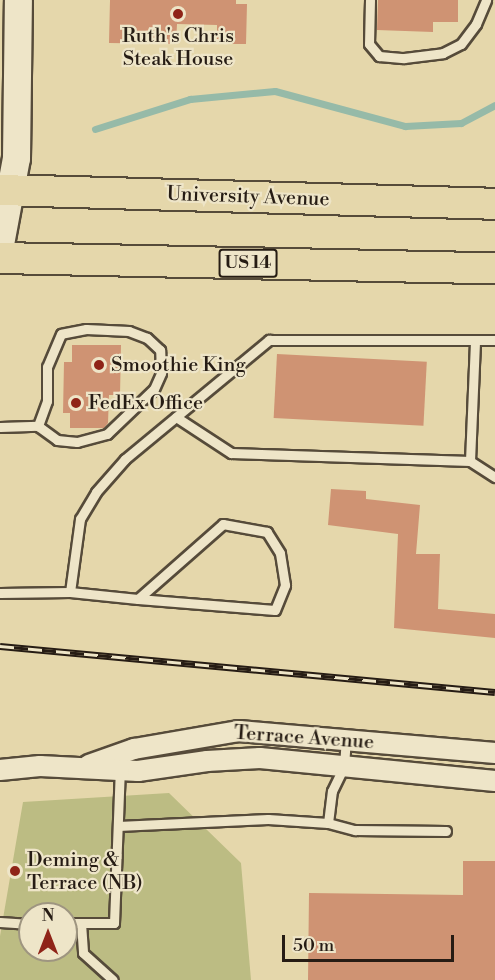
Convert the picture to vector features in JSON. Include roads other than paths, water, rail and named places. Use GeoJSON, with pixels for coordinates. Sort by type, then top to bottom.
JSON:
{"type":"FeatureCollection","features":[{"type":"Feature","properties":{"kind":"main road","name":"University Avenue"},"geometry":{"type":"LineString","coordinates":[[5,191],[495,204]]}},
{"type":"Feature","properties":{"kind":"main road","name":"US 14"},"geometry":{"type":"LineString","coordinates":[[0,258],[495,268]]}},
{"type":"Feature","properties":{"kind":"street"},"geometry":{"type":"LineString","coordinates":[[0,244],[5,191],[16,158],[18,0]]}},
{"type":"Feature","properties":{"kind":"street","name":"Terrace Avenue"},"geometry":{"type":"LineString","coordinates":[[81,768],[134,748],[204,734],[247,731],[495,753]]}},
{"type":"Feature","properties":{"kind":"street","name":"Terrace Avenue"},"geometry":{"type":"LineString","coordinates":[[0,770],[40,766],[138,771],[238,758],[495,781]]}},
{"type":"Feature","properties":{"kind":"lane"},"geometry":{"type":"LineString","coordinates":[[370,0],[369,44],[379,56],[404,58],[443,53],[461,44],[476,24],[486,0]]}},
{"type":"Feature","properties":{"kind":"lane"},"geometry":{"type":"LineString","coordinates":[[0,427],[38,426],[57,440],[76,442],[108,434],[154,389],[161,373],[160,350],[147,338],[129,331],[86,329],[61,334],[47,367],[47,401],[38,426]]}},
{"type":"Feature","properties":{"kind":"lane"},"geometry":{"type":"LineString","coordinates":[[70,592],[80,519],[96,492],[125,459],[269,340],[495,340]]}},
{"type":"Feature","properties":{"kind":"lane"},"geometry":{"type":"LineString","coordinates":[[470,461],[475,340]]}},
{"type":"Feature","properties":{"kind":"lane"},"geometry":{"type":"LineString","coordinates":[[176,417],[231,453],[470,461],[495,477]]}},
{"type":"Feature","properties":{"kind":"lane"},"geometry":{"type":"LineString","coordinates":[[0,593],[70,592],[138,598],[275,610],[285,585],[280,552],[267,532],[223,524],[138,598]]}},
{"type":"Feature","properties":{"kind":"lane"},"geometry":{"type":"LineString","coordinates":[[328,823],[332,792],[344,766],[346,739]]}},
{"type":"Feature","properties":{"kind":"lane"},"geometry":{"type":"LineString","coordinates":[[113,980],[83,953],[81,923],[114,923],[120,770]]}},
{"type":"Feature","properties":{"kind":"lane"},"geometry":{"type":"LineString","coordinates":[[118,826],[268,819],[328,823],[355,830],[446,831]]}},
{"type":"Feature","properties":{"kind":"lane"},"geometry":{"type":"LineString","coordinates":[[0,922],[18,923]]}},
{"type":"Feature","properties":{"kind":"waterway"},"geometry":{"type":"LineString","coordinates":[[95,129],[190,99],[275,91],[405,126],[461,123],[495,105]]}},
{"type":"Feature","properties":{"kind":"railway"},"geometry":{"type":"LineString","coordinates":[[0,646],[495,692]]}},
{"type":"Feature","properties":{"kind":"place","name":"Ruth's Chris Steak House"},"geometry":{"type":"Point","coordinates":[178,14]}},
{"type":"Feature","properties":{"kind":"place","name":"Smoothie King"},"geometry":{"type":"Point","coordinates":[99,365]}},
{"type":"Feature","properties":{"kind":"place","name":"FedEx Office"},"geometry":{"type":"Point","coordinates":[76,403]}},
{"type":"Feature","properties":{"kind":"place","name":"Deming & Terrace (NB)"},"geometry":{"type":"Point","coordinates":[15,871]}}]}
